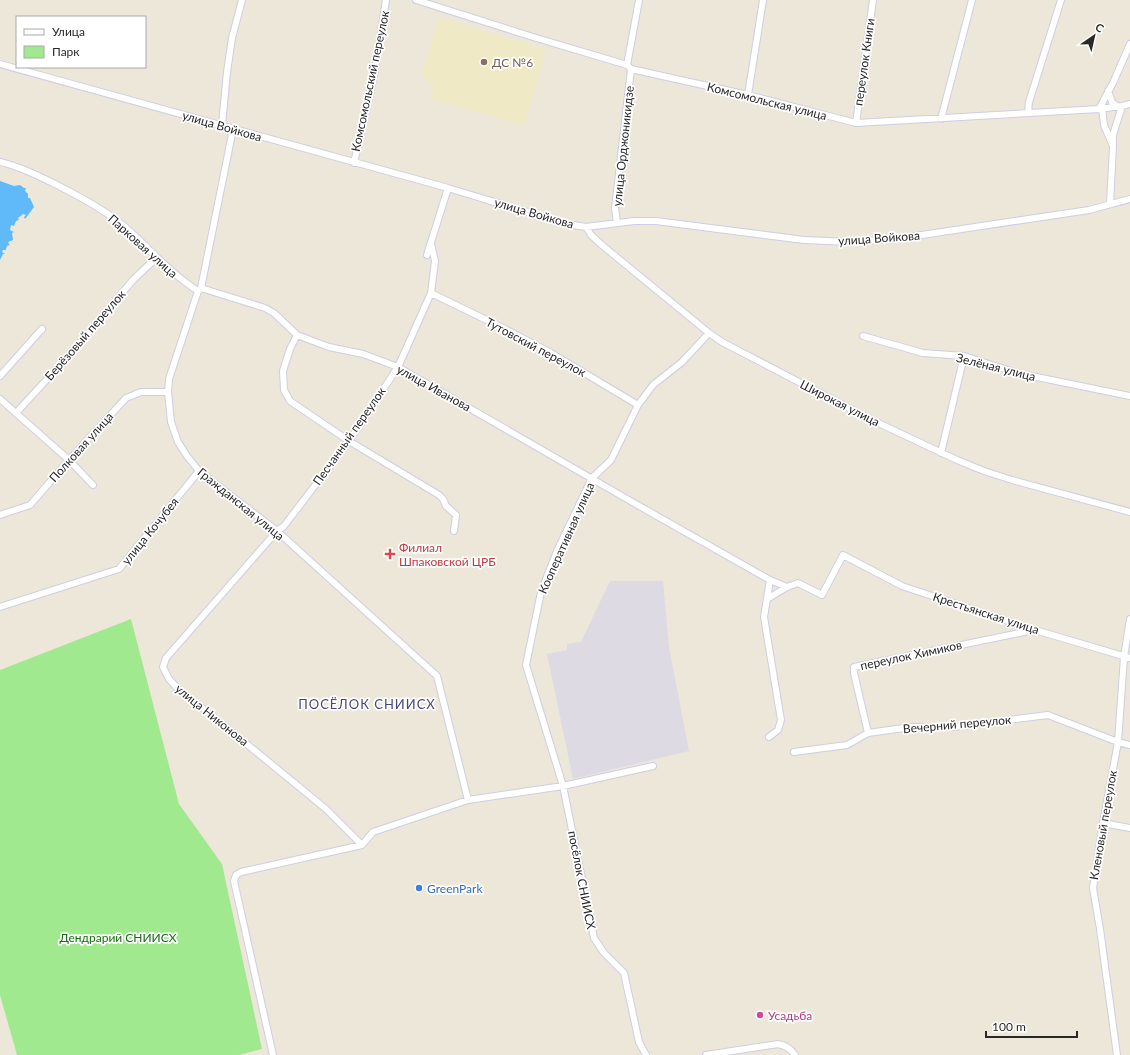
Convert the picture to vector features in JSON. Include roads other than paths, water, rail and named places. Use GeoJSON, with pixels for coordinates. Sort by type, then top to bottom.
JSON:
{"type":"FeatureCollection","features":[{"type":"Feature","properties":{"kind":"street"},"geometry":{"type":"LineString","coordinates":[[222,125],[232,38],[242,0]]}},
{"type":"Feature","properties":{"kind":"street","name":"Комсомольский переулок"},"geometry":{"type":"LineString","coordinates":[[354,163],[374,75],[386,0]]}},
{"type":"Feature","properties":{"kind":"street","name":"Комсомольская улица"},"geometry":{"type":"LineString","coordinates":[[416,0],[629,67],[748,95],[856,123],[1028,113],[1100,108],[1130,104]]}},
{"type":"Feature","properties":{"kind":"street","name":"улица Орджоникидзе"},"geometry":{"type":"LineString","coordinates":[[617,223],[616,208],[629,67],[639,0]]}},
{"type":"Feature","properties":{"kind":"street"},"geometry":{"type":"LineString","coordinates":[[748,95],[763,0]]}},
{"type":"Feature","properties":{"kind":"street","name":"переулок Книги"},"geometry":{"type":"LineString","coordinates":[[856,123],[873,0]]}},
{"type":"Feature","properties":{"kind":"street"},"geometry":{"type":"LineString","coordinates":[[941,119],[972,0]]}},
{"type":"Feature","properties":{"kind":"street"},"geometry":{"type":"LineString","coordinates":[[1028,113],[1029,102],[1061,0]]}},
{"type":"Feature","properties":{"kind":"street"},"geometry":{"type":"LineString","coordinates":[[1113,146],[1104,125],[1100,108],[1130,44]]}},
{"type":"Feature","properties":{"kind":"street","name":"улица Войкова"},"geometry":{"type":"LineString","coordinates":[[0,64],[448,188],[568,224],[586,227],[634,221],[656,221],[804,240],[850,242],[894,239],[1089,210],[1130,199]]}},
{"type":"Feature","properties":{"kind":"street"},"geometry":{"type":"LineString","coordinates":[[1108,91],[1112,102],[1120,106],[1114,135],[1110,204]]}},
{"type":"Feature","properties":{"kind":"street","name":"Гражданская улица"},"geometry":{"type":"LineString","coordinates":[[233,129],[199,290],[169,379],[168,392],[171,422],[178,442],[199,471],[277,531],[437,676],[468,800]]}},
{"type":"Feature","properties":{"kind":"street","name":"Парковая улица"},"geometry":{"type":"LineString","coordinates":[[0,162],[37,175],[83,199],[113,217],[186,284],[199,290]]}},
{"type":"Feature","properties":{"kind":"street"},"geometry":{"type":"LineString","coordinates":[[427,255],[448,188]]}},
{"type":"Feature","properties":{"kind":"street","name":"Широкая улица"},"geometry":{"type":"LineString","coordinates":[[586,227],[591,235],[603,246],[709,333],[750,357],[872,420],[941,453],[984,471],[1130,512]]}},
{"type":"Feature","properties":{"kind":"street","name":"Песчанный переулок"},"geometry":{"type":"LineString","coordinates":[[277,531],[284,526],[349,441],[398,367],[431,293],[435,261],[431,244]]}},
{"type":"Feature","properties":{"kind":"street","name":"Берёзовый переулок"},"geometry":{"type":"LineString","coordinates":[[16,413],[72,352],[133,280],[156,258]]}},
{"type":"Feature","properties":{"kind":"street","name":"улица Иванова"},"geometry":{"type":"LineString","coordinates":[[199,290],[265,308],[274,313],[297,335],[329,347],[363,354],[398,367],[770,580],[787,587]]}},
{"type":"Feature","properties":{"kind":"street","name":"Тутовский переулок"},"geometry":{"type":"LineString","coordinates":[[431,293],[552,353],[638,405]]}},
{"type":"Feature","properties":{"kind":"street"},"geometry":{"type":"LineString","coordinates":[[0,376],[42,329]]}},
{"type":"Feature","properties":{"kind":"street","name":"Кооперативная улица"},"geometry":{"type":"LineString","coordinates":[[526,665],[541,592],[557,553],[592,478],[612,460],[638,405],[653,385],[682,362],[709,333]]}},
{"type":"Feature","properties":{"kind":"street"},"geometry":{"type":"LineString","coordinates":[[297,335],[290,349],[284,371],[284,390],[290,401],[349,441],[439,495],[443,499],[446,506],[456,515],[454,530]]}},
{"type":"Feature","properties":{"kind":"street","name":"Зелёная улица"},"geometry":{"type":"LineString","coordinates":[[863,336],[923,353],[964,356],[1017,373],[1130,396]]}},
{"type":"Feature","properties":{"kind":"street"},"geometry":{"type":"LineString","coordinates":[[941,453],[964,356]]}},
{"type":"Feature","properties":{"kind":"street","name":"Полковая улица"},"geometry":{"type":"LineString","coordinates":[[0,515],[30,505],[126,398],[141,392],[168,392]]}},
{"type":"Feature","properties":{"kind":"street"},"geometry":{"type":"LineString","coordinates":[[0,399],[69,460],[93,485]]}},
{"type":"Feature","properties":{"kind":"street","name":"улица Кочубея"},"geometry":{"type":"LineString","coordinates":[[0,607],[118,569],[199,471]]}},
{"type":"Feature","properties":{"kind":"street","name":"улица Никонова"},"geometry":{"type":"LineString","coordinates":[[277,531],[166,658],[163,667],[168,679],[178,689],[326,809],[362,845]]}},
{"type":"Feature","properties":{"kind":"street","name":"Крестьянская улица"},"geometry":{"type":"LineString","coordinates":[[787,587],[798,583],[822,595],[843,555],[902,586],[1035,630],[1127,658]]}},
{"type":"Feature","properties":{"kind":"street"},"geometry":{"type":"LineString","coordinates":[[769,737],[778,730],[781,720],[764,617],[770,580]]}},
{"type":"Feature","properties":{"kind":"street"},"geometry":{"type":"LineString","coordinates":[[767,599],[787,587]]}},
{"type":"Feature","properties":{"kind":"street","name":"Кленовый переулок"},"geometry":{"type":"LineString","coordinates":[[1117,1055],[1093,888],[1118,742],[1130,619]]}},
{"type":"Feature","properties":{"kind":"street","name":"переулок Химиков"},"geometry":{"type":"LineString","coordinates":[[868,733],[854,673],[854,667],[1035,630]]}},
{"type":"Feature","properties":{"kind":"street","name":"посёлок СНИИСХ"},"geometry":{"type":"LineString","coordinates":[[526,665],[563,786],[594,938],[604,953],[624,973],[639,1042],[646,1055]]}},
{"type":"Feature","properties":{"kind":"street","name":"Вечерний переулок"},"geometry":{"type":"LineString","coordinates":[[794,752],[847,744],[868,733],[911,727],[954,727],[1048,715],[1118,742],[1130,745]]}},
{"type":"Feature","properties":{"kind":"street"},"geometry":{"type":"LineString","coordinates":[[273,1055],[234,881],[236,875],[241,872],[362,845],[373,832],[468,800],[563,786],[653,766]]}},
{"type":"Feature","properties":{"kind":"street"},"geometry":{"type":"LineString","coordinates":[[1103,823],[1130,828]]}},
{"type":"Feature","properties":{"kind":"street"},"geometry":{"type":"LineString","coordinates":[[706,1055],[778,1044],[786,1046],[792,1050],[795,1055]]}},
{"type":"Feature","properties":{"kind":"water"},"geometry":{"type":"Polygon","coordinates":[[[0,181],[14,186],[20,185],[26,188],[25,191],[34,207],[25,219],[24,217],[26,215],[23,214],[18,218],[19,220],[16,221],[14,226],[11,225],[10,230],[14,232],[12,233],[13,240],[8,242],[10,246],[8,245],[6,250],[3,250],[2,252],[5,254],[3,254],[0,260],[0,181]]]}},
{"type":"Feature","properties":{"kind":"place","name":"ДС №6"},"geometry":{"type":"Point","coordinates":[484,62]}},
{"type":"Feature","properties":{"kind":"place","name":"Филиал Шпаковской ЦРБ"},"geometry":{"type":"Point","coordinates":[390,554]}},
{"type":"Feature","properties":{"kind":"place","name":"GreenPark"},"geometry":{"type":"Point","coordinates":[419,888]}},
{"type":"Feature","properties":{"kind":"place","name":"Усадьба"},"geometry":{"type":"Point","coordinates":[760,1015]}},
{"type":"Feature","properties":{"kind":"district","name":"ПОСЁЛОК СНИИСХ"},"geometry":{"type":"Point","coordinates":[367,704]}},
{"type":"Feature","properties":{"kind":"park label","name":"Дендрарий СНИИСХ"},"geometry":{"type":"Point","coordinates":[118,937]}}]}
